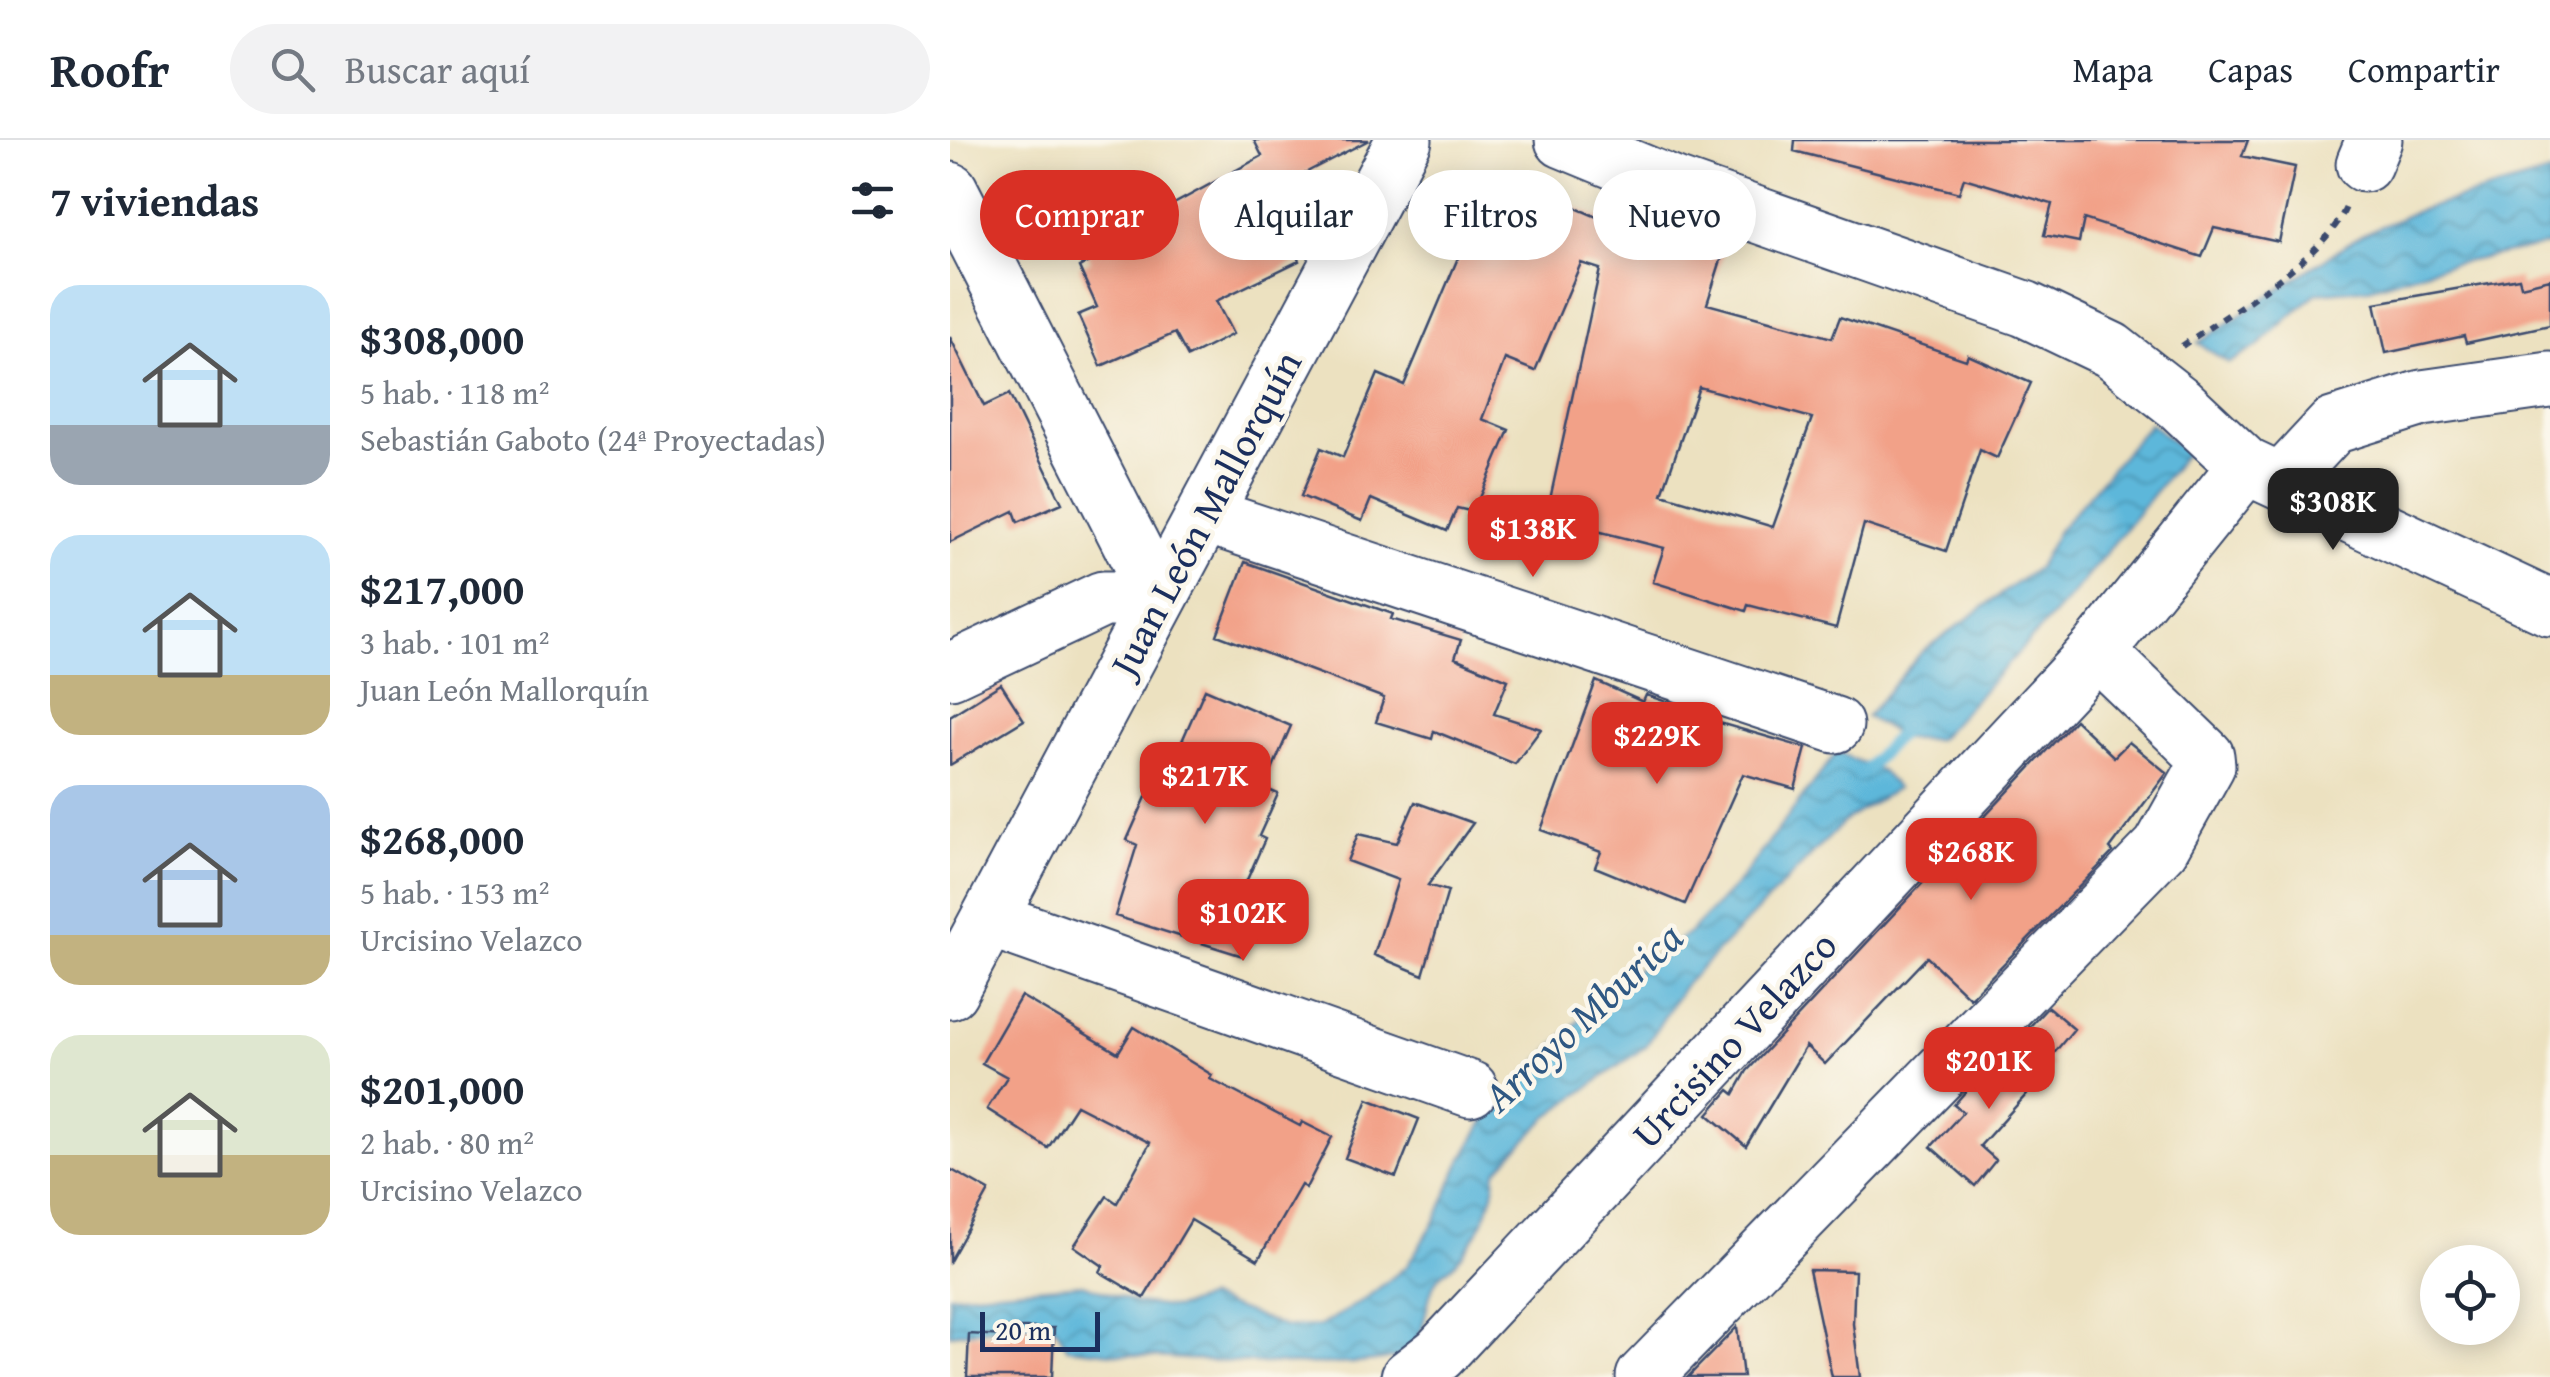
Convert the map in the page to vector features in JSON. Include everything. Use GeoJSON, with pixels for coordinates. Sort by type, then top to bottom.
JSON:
{"type":"FeatureCollection","features":[{"type":"Feature","properties":{"kind":"street","name":"Juan León Mallorquín"},"geometry":{"type":"LineString","coordinates":[[950,992],[1404,140]]}},
{"type":"Feature","properties":{"kind":"street"},"geometry":{"type":"LineString","coordinates":[[1563,140],[1675,186],[2025,309],[2111,350],[2263,474],[2550,608]]}},
{"type":"Feature","properties":{"kind":"street"},"geometry":{"type":"LineString","coordinates":[[950,190],[1160,600],[1099,601],[950,671]]}},
{"type":"Feature","properties":{"kind":"street","name":"Urcisino Velazco"},"geometry":{"type":"LineString","coordinates":[[1409,1377],[1439,1354],[2263,474],[2333,426],[2422,398],[2550,380]]}},
{"type":"Feature","properties":{"kind":"street"},"geometry":{"type":"LineString","coordinates":[[1204,515],[1835,725]]}},
{"type":"Feature","properties":{"kind":"street"},"geometry":{"type":"LineString","coordinates":[[1644,1377],[2161,848],[2207,765],[2206,756],[2098,651]]}},
{"type":"Feature","properties":{"kind":"street"},"geometry":{"type":"LineString","coordinates":[[988,919],[1470,1089]]}},
{"type":"Feature","properties":{"kind":"path"},"geometry":{"type":"LineString","coordinates":[[2142,375],[2281,278],[2305,256],[2340,221],[2369,152]]}},
{"type":"Feature","properties":{"kind":"water"},"geometry":{"type":"Polygon","coordinates":[[[2550,173],[2550,245],[2434,268],[2369,288],[2316,293],[2258,346],[2229,363],[2198,343],[2361,235],[2417,211],[2550,173]]]}},
{"type":"Feature","properties":{"kind":"water"},"geometry":{"type":"Polygon","coordinates":[[[2150,423],[2186,453],[2072,595],[1938,739],[1906,739],[1866,717],[1921,653],[2038,567],[2058,531],[2150,423]]]}},
{"type":"Feature","properties":{"kind":"water"},"geometry":{"type":"Polygon","coordinates":[[[1837,752],[1881,771],[1897,788],[1846,820],[1683,987],[1646,1046],[1550,1115],[1496,1171],[1484,1219],[1457,1261],[1435,1282],[1419,1338],[1408,1353],[1343,1363],[1244,1362],[1067,1348],[1056,1327],[1023,1324],[950,1334],[950,1295],[1083,1284],[1137,1303],[1176,1308],[1208,1298],[1285,1327],[1320,1326],[1365,1299],[1407,1266],[1437,1218],[1459,1165],[1491,1110],[1613,986],[1689,933],[1737,884],[1837,752]]]}},
{"type":"Feature","properties":{"kind":"building"},"geometry":{"type":"Polygon","coordinates":[[[1254,140],[1369,140],[1311,170],[1236,170],[1262,156],[1254,140]]]}},
{"type":"Feature","properties":{"kind":"building"},"geometry":{"type":"Polygon","coordinates":[[[1795,140],[2248,140],[2242,156],[2295,167],[2279,242],[2214,228],[2202,257],[2084,219],[2079,242],[2044,235],[2052,204],[1964,178],[1959,193],[1794,151],[1795,140]]]}},
{"type":"Feature","properties":{"kind":"building"},"geometry":{"type":"Polygon","coordinates":[[[1199,190],[1199,260],[1299,261],[1216,301],[1233,334],[1188,357],[1175,333],[1101,366],[1078,315],[1097,307],[1079,267],[1091,260],[1179,260],[1179,201],[1199,190]]]}},
{"type":"Feature","properties":{"kind":"building"},"geometry":{"type":"Polygon","coordinates":[[[1573,207],[1593,215],[1593,260],[1721,260],[1707,304],[1832,338],[1840,317],[1966,360],[1968,355],[2031,383],[1997,458],[1980,450],[1946,551],[1864,524],[1836,628],[1748,605],[1746,611],[1653,582],[1664,548],[1546,518],[1600,269],[1581,263],[1535,371],[1505,359],[1482,419],[1509,430],[1474,512],[1457,508],[1447,531],[1371,499],[1362,521],[1301,496],[1321,448],[1343,457],[1378,374],[1404,385],[1457,260],[1573,260],[1573,207]],[[1699,387],[1662,494],[1773,527],[1812,418],[1699,387]]]}},
{"type":"Feature","properties":{"kind":"building"},"geometry":{"type":"Polygon","coordinates":[[[2519,278],[2521,286],[2550,279],[2550,325],[2466,343],[2464,336],[2386,353],[2375,303],[2519,278]]]}},
{"type":"Feature","properties":{"kind":"building"},"geometry":{"type":"Polygon","coordinates":[[[950,337],[984,406],[1009,394],[1062,503],[1018,522],[1014,511],[950,542],[950,337]]]}},
{"type":"Feature","properties":{"kind":"building"},"geometry":{"type":"Polygon","coordinates":[[[1245,562],[1393,614],[1391,619],[1461,640],[1455,658],[1508,680],[1494,714],[1541,729],[1515,764],[1434,731],[1432,739],[1376,722],[1384,698],[1217,635],[1245,562]]]}},
{"type":"Feature","properties":{"kind":"building"},"geometry":{"type":"Polygon","coordinates":[[[1596,681],[1643,702],[1646,695],[1703,714],[1702,718],[1806,748],[1795,789],[1743,774],[1685,904],[1595,867],[1601,852],[1541,830],[1596,681]]]}},
{"type":"Feature","properties":{"kind":"building"},"geometry":{"type":"Polygon","coordinates":[[[1001,684],[1024,720],[950,765],[950,716],[1001,684]]]}},
{"type":"Feature","properties":{"kind":"building"},"geometry":{"type":"Polygon","coordinates":[[[1205,689],[1291,726],[1264,788],[1278,794],[1259,836],[1265,839],[1239,898],[1250,902],[1243,956],[1115,916],[1137,845],[1127,840],[1150,788],[1159,793],[1205,689]]]}},
{"type":"Feature","properties":{"kind":"building"},"geometry":{"type":"Polygon","coordinates":[[[2075,720],[2114,757],[2129,742],[2167,773],[2110,849],[2113,852],[1970,998],[1927,957],[1825,1064],[1806,1046],[1746,1146],[1708,1114],[1729,1090],[1734,1094],[1747,1071],[2075,720]]]}},
{"type":"Feature","properties":{"kind":"building"},"geometry":{"type":"Polygon","coordinates":[[[1415,802],[1473,823],[1428,885],[1448,891],[1423,975],[1374,955],[1398,880],[1347,861],[1358,834],[1397,843],[1415,802]]]}},
{"type":"Feature","properties":{"kind":"building"},"geometry":{"type":"Polygon","coordinates":[[[1021,996],[1118,1053],[1134,1027],[1212,1075],[1210,1079],[1300,1126],[1302,1122],[1332,1137],[1306,1188],[1301,1185],[1258,1260],[1191,1220],[1144,1298],[1100,1272],[1103,1266],[1074,1246],[1107,1196],[1117,1203],[1150,1143],[1076,1105],[1048,1148],[987,1109],[1007,1077],[982,1063],[1021,996]]]}},
{"type":"Feature","properties":{"kind":"building"},"geometry":{"type":"Polygon","coordinates":[[[2048,1007],[2074,1029],[2050,1058],[2022,1035],[2048,1007]]]}},
{"type":"Feature","properties":{"kind":"building"},"geometry":{"type":"Polygon","coordinates":[[[2026,1041],[2053,1065],[1980,1146],[1996,1160],[1975,1186],[1931,1147],[1963,1112],[1954,1105],[1966,1091],[1975,1082],[1983,1089],[2026,1041]]]}},
{"type":"Feature","properties":{"kind":"building"},"geometry":{"type":"Polygon","coordinates":[[[1368,1099],[1419,1119],[1396,1177],[1345,1158],[1368,1099]]]}},
{"type":"Feature","properties":{"kind":"building"},"geometry":{"type":"Polygon","coordinates":[[[950,1169],[989,1191],[950,1261],[950,1169]]]}},
{"type":"Feature","properties":{"kind":"building"},"geometry":{"type":"Polygon","coordinates":[[[1809,1270],[1855,1271],[1853,1324],[1860,1377],[1832,1377],[1809,1270]]]}},
{"type":"Feature","properties":{"kind":"building"},"geometry":{"type":"Polygon","coordinates":[[[1737,1327],[1743,1377],[1688,1377],[1737,1327]]]}},
{"type":"Feature","properties":{"kind":"building"},"geometry":{"type":"Polygon","coordinates":[[[1005,1328],[1054,1328],[1052,1377],[967,1377],[969,1334],[1005,1336],[1005,1328]]]}},
{"type":"Feature","properties":{"kind":"waterway","name":"Arroyo Mburica"},"geometry":{"type":"LineString","coordinates":[[1859,776],[1908,725]]}}]}
